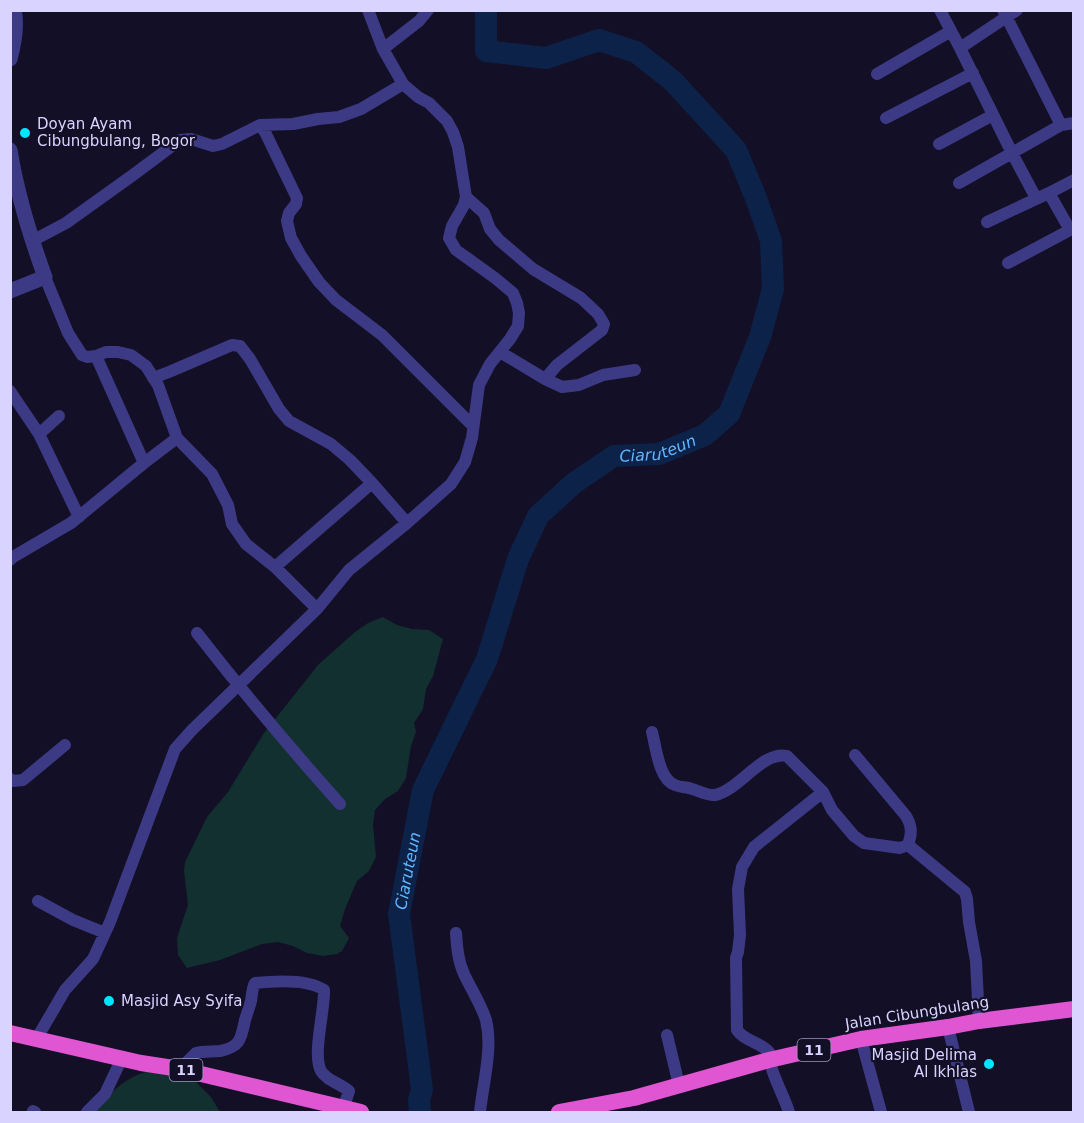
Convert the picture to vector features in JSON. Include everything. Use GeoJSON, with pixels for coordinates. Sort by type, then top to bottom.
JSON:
{"type":"FeatureCollection","features":[{"type":"Feature","properties":{"kind":"highway","name":"Jalan Cibungbulang"},"geometry":{"type":"LineString","coordinates":[[559,1113],[634,1098],[769,1060],[861,1039],[1074,1009]]}},
{"type":"Feature","properties":{"kind":"highway","name":"11"},"geometry":{"type":"LineString","coordinates":[[10,1033],[141,1063],[180,1069],[361,1113]]}},
{"type":"Feature","properties":{"kind":"street"},"geometry":{"type":"LineString","coordinates":[[10,59],[16,26],[14,10]]}},
{"type":"Feature","properties":{"kind":"street"},"geometry":{"type":"LineString","coordinates":[[37,1038],[65,990],[93,959],[175,749],[317,609],[349,570],[407,523],[451,483],[465,462],[472,438],[479,385],[490,364],[518,326],[519,313],[513,293],[456,250],[450,238],[452,226],[466,197],[458,147],[453,132],[447,121],[429,103],[403,84],[383,50],[368,10]]}},
{"type":"Feature","properties":{"kind":"street"},"geometry":{"type":"LineString","coordinates":[[383,50],[429,10]]}},
{"type":"Feature","properties":{"kind":"street"},"geometry":{"type":"LineString","coordinates":[[940,10],[1036,198]]}},
{"type":"Feature","properties":{"kind":"street"},"geometry":{"type":"LineString","coordinates":[[959,183],[1067,124],[1009,13],[960,48]]}},
{"type":"Feature","properties":{"kind":"street"},"geometry":{"type":"LineString","coordinates":[[877,74],[951,31]]}},
{"type":"Feature","properties":{"kind":"street"},"geometry":{"type":"LineString","coordinates":[[886,118],[973,73]]}},
{"type":"Feature","properties":{"kind":"street"},"geometry":{"type":"LineString","coordinates":[[32,241],[66,223],[180,140],[191,139],[213,146],[222,144],[260,124],[293,124],[339,117],[361,109],[403,84]]}},
{"type":"Feature","properties":{"kind":"street"},"geometry":{"type":"LineString","coordinates":[[939,144],[993,115]]}},
{"type":"Feature","properties":{"kind":"street"},"geometry":{"type":"LineString","coordinates":[[260,124],[297,198],[287,221],[291,238],[319,282],[336,300],[382,334],[473,426]]}},
{"type":"Feature","properties":{"kind":"street"},"geometry":{"type":"LineString","coordinates":[[11,161],[32,241],[68,333],[78,351],[87,357],[106,352],[118,352],[131,355],[146,366],[158,385],[177,438],[212,474],[228,505],[232,524],[246,544],[275,567],[317,609]]}},
{"type":"Feature","properties":{"kind":"street"},"geometry":{"type":"LineString","coordinates":[[987,222],[1074,180]]}},
{"type":"Feature","properties":{"kind":"street"},"geometry":{"type":"LineString","coordinates":[[1008,263],[1072,229],[1049,193]]}},
{"type":"Feature","properties":{"kind":"street"},"geometry":{"type":"LineString","coordinates":[[466,197],[484,213],[490,229],[499,240],[533,269],[581,298],[598,314],[604,324],[602,330],[557,365],[545,379]]}},
{"type":"Feature","properties":{"kind":"street"},"geometry":{"type":"LineString","coordinates":[[10,291],[45,277]]}},
{"type":"Feature","properties":{"kind":"street"},"geometry":{"type":"LineString","coordinates":[[153,378],[232,345],[240,346],[279,409],[289,421],[331,444],[350,460],[407,523]]}},
{"type":"Feature","properties":{"kind":"street"},"geometry":{"type":"LineString","coordinates":[[500,352],[562,387],[579,385],[603,375],[634,370]]}},
{"type":"Feature","properties":{"kind":"street"},"geometry":{"type":"LineString","coordinates":[[96,356],[144,464]]}},
{"type":"Feature","properties":{"kind":"street"},"geometry":{"type":"LineString","coordinates":[[13,400],[39,434],[79,517]]}},
{"type":"Feature","properties":{"kind":"street"},"geometry":{"type":"LineString","coordinates":[[39,434],[59,416]]}},
{"type":"Feature","properties":{"kind":"street"},"geometry":{"type":"LineString","coordinates":[[11,557],[71,524],[177,438]]}},
{"type":"Feature","properties":{"kind":"street"},"geometry":{"type":"LineString","coordinates":[[275,567],[372,483]]}},
{"type":"Feature","properties":{"kind":"street"},"geometry":{"type":"LineString","coordinates":[[197,633],[238,686],[340,804]]}},
{"type":"Feature","properties":{"kind":"street"},"geometry":{"type":"LineString","coordinates":[[652,732],[665,779],[674,785],[713,795],[723,792],[767,760],[780,754],[787,756],[823,792],[832,810],[854,837],[864,843],[900,848],[908,845],[912,835],[911,824],[855,755]]}},
{"type":"Feature","properties":{"kind":"street"},"geometry":{"type":"LineString","coordinates":[[10,779],[23,780],[65,746]]}},
{"type":"Feature","properties":{"kind":"street"},"geometry":{"type":"LineString","coordinates":[[789,1113],[769,1060],[769,1052],[765,1047],[741,1035],[737,1030],[736,958],[740,935],[738,889],[742,867],[754,847],[823,792]]}},
{"type":"Feature","properties":{"kind":"street"},"geometry":{"type":"LineString","coordinates":[[908,845],[964,892],[968,899],[969,922],[976,961],[978,1021]]}},
{"type":"Feature","properties":{"kind":"street"},"geometry":{"type":"LineString","coordinates":[[38,901],[73,920],[105,933]]}},
{"type":"Feature","properties":{"kind":"street"},"geometry":{"type":"LineString","coordinates":[[456,933],[463,972],[485,1019],[488,1035],[488,1063],[480,1113]]}},
{"type":"Feature","properties":{"kind":"street"},"geometry":{"type":"LineString","coordinates":[[180,1069],[196,1053],[220,1051],[237,1044],[243,1035],[255,983],[276,981],[312,984],[324,990],[319,1038],[321,1071],[326,1077],[349,1091],[344,1109]]}},
{"type":"Feature","properties":{"kind":"street"},"geometry":{"type":"LineString","coordinates":[[948,1027],[969,1113]]}},
{"type":"Feature","properties":{"kind":"street"},"geometry":{"type":"LineString","coordinates":[[667,1035],[679,1085]]}},
{"type":"Feature","properties":{"kind":"street"},"geometry":{"type":"LineString","coordinates":[[861,1039],[881,1113]]}},
{"type":"Feature","properties":{"kind":"street"},"geometry":{"type":"LineString","coordinates":[[87,1113],[105,1094],[122,1058]]}},
{"type":"Feature","properties":{"kind":"green space"},"geometry":{"type":"Polygon","coordinates":[[[383,617],[397,625],[429,630],[443,639],[433,676],[426,689],[423,709],[414,723],[416,732],[411,746],[406,778],[398,791],[385,799],[375,810],[373,825],[376,857],[369,871],[357,881],[345,909],[340,926],[349,938],[342,951],[323,956],[307,953],[278,942],[262,944],[220,960],[187,968],[178,955],[177,938],[188,905],[185,862],[207,817],[228,792],[264,733],[318,665],[355,632],[383,617]]]}},
{"type":"Feature","properties":{"kind":"green space"},"geometry":{"type":"Polygon","coordinates":[[[158,1069],[190,1076],[211,1097],[220,1112],[94,1112],[108,1096],[129,1079],[158,1069]]]}},
{"type":"Feature","properties":{"kind":"waterway","name":"Ciaruteun"},"geometry":{"type":"LineString","coordinates":[[420,1112],[419,1100],[422,1090],[399,914],[423,790],[487,659],[518,559],[538,516],[574,483],[614,456],[659,454],[705,435],[729,414],[760,337],[773,289],[771,241],[736,150],[673,81],[636,52],[599,40],[546,58],[486,51],[486,10]]}},
{"type":"Feature","properties":{"kind":"place","name":"Doyan Ayam Cibungbulang, Bogor"},"geometry":{"type":"Point","coordinates":[25,133]}},
{"type":"Feature","properties":{"kind":"place","name":"Masjid Asy Syifa"},"geometry":{"type":"Point","coordinates":[109,1001]}},
{"type":"Feature","properties":{"kind":"place","name":"Masjid Delima Al Ikhlas"},"geometry":{"type":"Point","coordinates":[989,1064]}}]}
